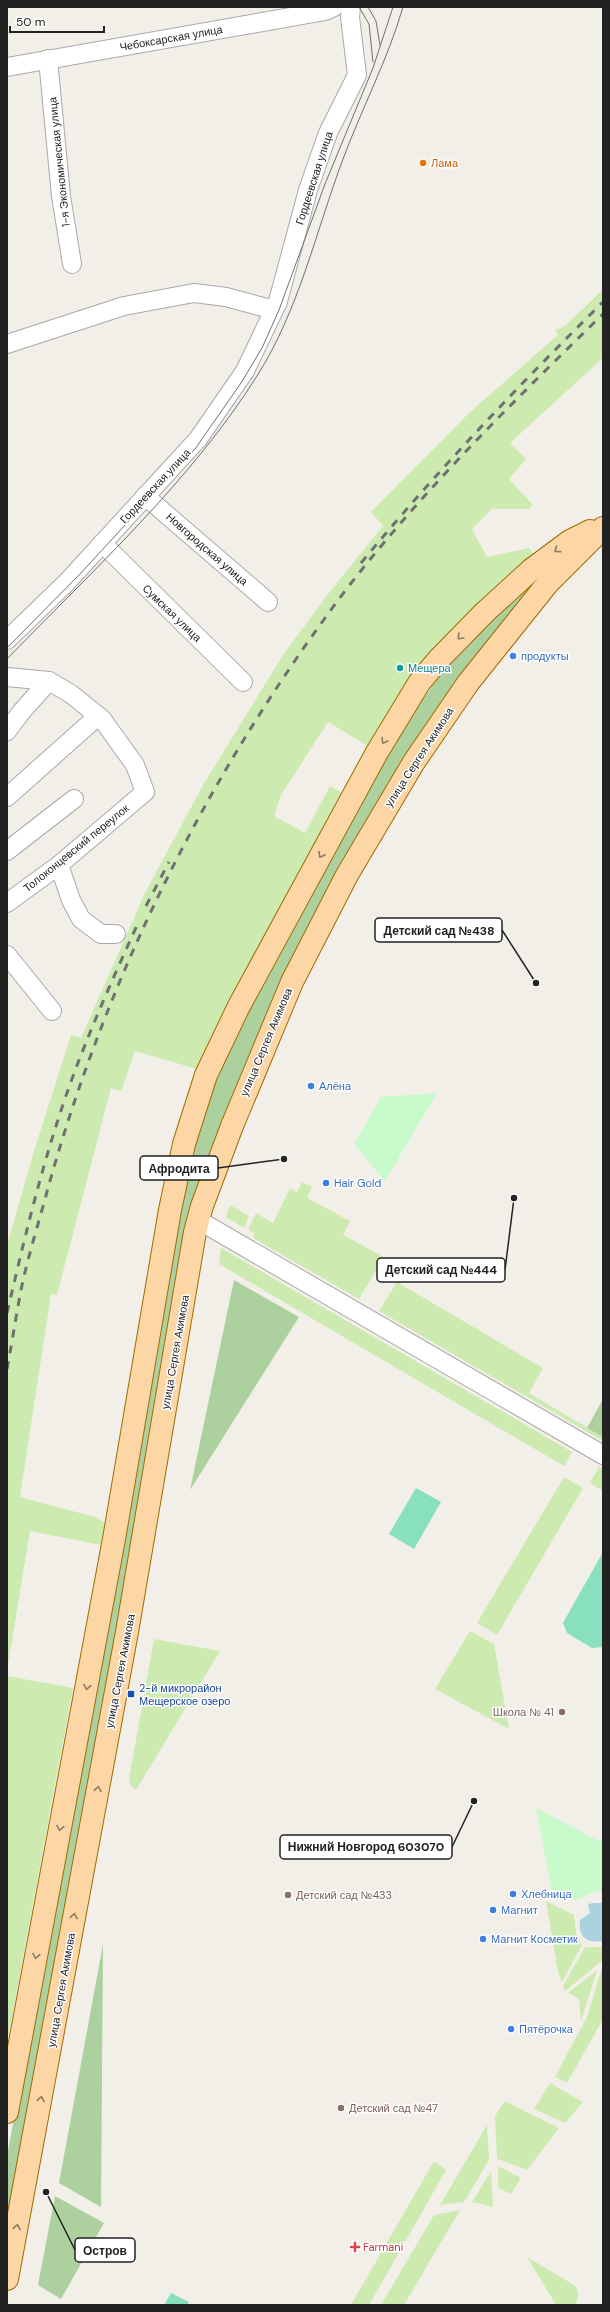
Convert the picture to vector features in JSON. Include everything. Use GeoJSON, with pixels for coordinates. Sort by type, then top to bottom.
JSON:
{"type":"FeatureCollection","features":[{"type":"Feature","properties":{"kind":"main road","name":"улица Сергея Акимова"},"geometry":{"type":"LineString","coordinates":[[7,2279],[127,1632],[198,1220],[232,1126],[292,982],[347,875],[414,762],[542,575],[570,541],[603,524]]}},
{"type":"Feature","properties":{"kind":"main road","name":"улица Сергея Акимова"},"geometry":{"type":"LineString","coordinates":[[7,2112],[113,1547],[170,1210],[184,1144],[196,1101],[206,1075],[239,1006],[376,754],[419,683],[438,660],[479,618],[542,575],[603,528]]}},
{"type":"Feature","properties":{"kind":"street","name":"Чебоксарская улица"},"geometry":{"type":"LineString","coordinates":[[7,67],[325,11],[334,7]]}},
{"type":"Feature","properties":{"kind":"street","name":"Гордеевская улица"},"geometry":{"type":"LineString","coordinates":[[7,640],[67,582],[198,439],[245,371],[275,308],[308,190],[328,134],[357,75],[352,44],[351,7]]}},
{"type":"Feature","properties":{"kind":"street","name":"1-я Экономическая улица"},"geometry":{"type":"LineString","coordinates":[[48,59],[61,196],[72,264]]}},
{"type":"Feature","properties":{"kind":"street"},"geometry":{"type":"LineString","coordinates":[[7,344],[124,306],[194,293],[226,297],[275,308]]}},
{"type":"Feature","properties":{"kind":"street","name":"Новгородская улица"},"geometry":{"type":"LineString","coordinates":[[145,496],[268,602]]}},
{"type":"Feature","properties":{"kind":"street","name":"Сумская улица"},"geometry":{"type":"LineString","coordinates":[[102,543],[243,682]]}},
{"type":"Feature","properties":{"kind":"street"},"geometry":{"type":"LineString","coordinates":[[7,677],[49,681],[71,694],[98,716],[7,797]]}},
{"type":"Feature","properties":{"kind":"street"},"geometry":{"type":"LineString","coordinates":[[7,731],[22,710],[49,681]]}},
{"type":"Feature","properties":{"kind":"street","name":"Толоконцевский переулок"},"geometry":{"type":"LineString","coordinates":[[7,903],[59,865],[145,792],[135,765],[98,716]]}},
{"type":"Feature","properties":{"kind":"street"},"geometry":{"type":"LineString","coordinates":[[7,851],[74,798]]}},
{"type":"Feature","properties":{"kind":"street"},"geometry":{"type":"LineString","coordinates":[[59,865],[70,900],[81,919],[101,934],[116,934]]}},
{"type":"Feature","properties":{"kind":"street"},"geometry":{"type":"LineString","coordinates":[[7,955],[52,1011]]}},
{"type":"Feature","properties":{"kind":"street"},"geometry":{"type":"LineString","coordinates":[[198,1220],[603,1455]]}},
{"type":"Feature","properties":{"kind":"green space"},"geometry":{"type":"Polygon","coordinates":[[[603,289],[603,358],[510,443],[526,459],[509,479],[533,505],[529,509],[492,509],[472,529],[487,557],[529,548],[536,557],[371,748],[328,722],[281,795],[274,816],[305,833],[330,786],[344,794],[197,1069],[135,1051],[121,1091],[111,1088],[57,1295],[51,1294],[20,1497],[95,1517],[105,1523],[101,1545],[30,1531],[7,1671],[7,1245],[34,1151],[71,1035],[81,1038],[145,893],[203,785],[283,655],[328,594],[383,526],[371,512],[469,413],[558,335],[555,330],[565,326],[603,289]]]}},
{"type":"Feature","properties":{"kind":"green space"},"geometry":{"type":"Polygon","coordinates":[[[536,573],[544,581],[434,721],[216,1146],[7,2241],[7,2156],[87,1729],[179,1200],[209,1087],[382,755],[450,662],[536,573]]]}},
{"type":"Feature","properties":{"kind":"green space"},"geometry":{"type":"Polygon","coordinates":[[[437,1093],[385,1181],[354,1144],[381,1097],[437,1093]]]}},
{"type":"Feature","properties":{"kind":"green space"},"geometry":{"type":"Polygon","coordinates":[[[302,1182],[312,1187],[307,1198],[350,1221],[343,1235],[384,1257],[359,1299],[253,1238],[254,1233],[248,1230],[256,1213],[273,1223],[290,1188],[297,1192],[302,1182]]]}},
{"type":"Feature","properties":{"kind":"green space"},"geometry":{"type":"Polygon","coordinates":[[[230,1205],[249,1216],[244,1228],[226,1217],[230,1205]]]}},
{"type":"Feature","properties":{"kind":"green space"},"geometry":{"type":"Polygon","coordinates":[[[221,1248],[572,1452],[564,1466],[219,1264],[221,1248]]]}},
{"type":"Feature","properties":{"kind":"green space"},"geometry":{"type":"Polygon","coordinates":[[[234,1280],[299,1317],[190,1490],[234,1280]]]}},
{"type":"Feature","properties":{"kind":"green space"},"geometry":{"type":"Polygon","coordinates":[[[397,1282],[543,1368],[529,1393],[603,1437],[603,1441],[379,1311],[397,1282]]]}},
{"type":"Feature","properties":{"kind":"green space"},"geometry":{"type":"Polygon","coordinates":[[[603,1399],[603,1437],[587,1428],[603,1399]]]}},
{"type":"Feature","properties":{"kind":"green space"},"geometry":{"type":"Polygon","coordinates":[[[599,1467],[603,1470],[603,1491],[590,1483],[599,1467]]]}},
{"type":"Feature","properties":{"kind":"green space"},"geometry":{"type":"Polygon","coordinates":[[[564,1477],[583,1488],[497,1635],[477,1623],[564,1477]]]}},
{"type":"Feature","properties":{"kind":"green space"},"geometry":{"type":"Polygon","coordinates":[[[416,1488],[441,1502],[414,1549],[389,1534],[416,1488]]]}},
{"type":"Feature","properties":{"kind":"green space"},"geometry":{"type":"Polygon","coordinates":[[[603,1552],[603,1647],[592,1648],[567,1633],[563,1623],[603,1552]]]}},
{"type":"Feature","properties":{"kind":"green space"},"geometry":{"type":"Polygon","coordinates":[[[470,1631],[494,1644],[509,1729],[435,1689],[470,1631]]]}},
{"type":"Feature","properties":{"kind":"green space"},"geometry":{"type":"Polygon","coordinates":[[[154,1639],[220,1651],[136,1790],[131,1786],[129,1779],[154,1639]]]}},
{"type":"Feature","properties":{"kind":"green space"},"geometry":{"type":"Polygon","coordinates":[[[7,1676],[73,1688],[7,2043],[7,1676]]]}},
{"type":"Feature","properties":{"kind":"green space"},"geometry":{"type":"Polygon","coordinates":[[[536,1808],[603,1843],[603,1893],[597,1891],[574,1901],[552,1892],[536,1808]]]}},
{"type":"Feature","properties":{"kind":"green space"},"geometry":{"type":"Polygon","coordinates":[[[546,1901],[574,1915],[576,1933],[582,1945],[562,1982],[558,1972],[546,1901]]]}},
{"type":"Feature","properties":{"kind":"green space"},"geometry":{"type":"Polygon","coordinates":[[[103,1944],[101,2207],[59,2183],[103,1944]]]}},
{"type":"Feature","properties":{"kind":"green space"},"geometry":{"type":"Polygon","coordinates":[[[585,1947],[603,1947],[603,1960],[565,1991],[563,1986],[585,1947]]]}},
{"type":"Feature","properties":{"kind":"green space"},"geometry":{"type":"Polygon","coordinates":[[[603,1965],[603,2019],[567,2083],[555,2077],[587,2017],[603,1965]]]}},
{"type":"Feature","properties":{"kind":"green space"},"geometry":{"type":"Polygon","coordinates":[[[597,1970],[581,2021],[579,1999],[568,1993],[597,1970]]]}},
{"type":"Feature","properties":{"kind":"green space"},"geometry":{"type":"Polygon","coordinates":[[[550,2083],[583,2102],[565,2123],[534,2109],[550,2083]]]}},
{"type":"Feature","properties":{"kind":"green space"},"geometry":{"type":"Polygon","coordinates":[[[505,2101],[559,2128],[527,2170],[497,2159],[495,2116],[505,2101]]]}},
{"type":"Feature","properties":{"kind":"green space"},"geometry":{"type":"Polygon","coordinates":[[[487,2125],[489,2160],[464,2202],[440,2205],[487,2125]]]}},
{"type":"Feature","properties":{"kind":"green space"},"geometry":{"type":"Polygon","coordinates":[[[434,2161],[446,2170],[369,2305],[351,2305],[434,2161]]]}},
{"type":"Feature","properties":{"kind":"green space"},"geometry":{"type":"Polygon","coordinates":[[[498,2166],[521,2178],[511,2194],[498,2188],[498,2166]]]}},
{"type":"Feature","properties":{"kind":"green space"},"geometry":{"type":"Polygon","coordinates":[[[491,2171],[493,2207],[472,2202],[491,2171]]]}},
{"type":"Feature","properties":{"kind":"green space"},"geometry":{"type":"Polygon","coordinates":[[[55,2196],[104,2223],[61,2299],[38,2285],[55,2196]]]}},
{"type":"Feature","properties":{"kind":"green space"},"geometry":{"type":"Polygon","coordinates":[[[460,2210],[404,2305],[381,2305],[434,2215],[460,2210]]]}},
{"type":"Feature","properties":{"kind":"green space"},"geometry":{"type":"Polygon","coordinates":[[[527,2257],[574,2285],[578,2295],[575,2305],[556,2305],[527,2257]]]}},
{"type":"Feature","properties":{"kind":"green space"},"geometry":{"type":"Polygon","coordinates":[[[171,2293],[189,2302],[187,2305],[164,2305],[171,2293]]]}},
{"type":"Feature","properties":{"kind":"water"},"geometry":{"type":"Polygon","coordinates":[[[603,1903],[603,1941],[597,1942],[584,1938],[580,1930],[580,1920],[590,1913],[588,1904],[603,1903]]]}},
{"type":"Feature","properties":{"kind":"tram line"},"geometry":{"type":"LineString","coordinates":[[359,7],[369,24],[373,62]]}},
{"type":"Feature","properties":{"kind":"tram line"},"geometry":{"type":"LineString","coordinates":[[368,7],[376,21],[380,45]]}},
{"type":"Feature","properties":{"kind":"tram line"},"geometry":{"type":"LineString","coordinates":[[7,648],[80,574],[195,449],[241,383],[262,348],[279,310],[325,184],[373,68],[393,7]]}},
{"type":"Feature","properties":{"kind":"tram line"},"geometry":{"type":"LineString","coordinates":[[7,659],[140,524],[202,452],[231,415],[257,376],[272,351],[296,297],[333,186],[350,140],[390,46],[403,7]]}},
{"type":"Feature","properties":{"kind":"railway"},"geometry":{"type":"LineString","coordinates":[[361,563],[449,462],[603,302]]}},
{"type":"Feature","properties":{"kind":"railway"},"geometry":{"type":"LineString","coordinates":[[7,1369],[27,1264],[72,1108],[101,1029],[133,951],[168,876],[208,802],[250,729],[296,659],[345,591],[405,518],[469,448],[603,314]]}},
{"type":"Feature","properties":{"kind":"railway"},"geometry":{"type":"LineString","coordinates":[[146,906],[169,862]]}},
{"type":"Feature","properties":{"kind":"railway"},"geometry":{"type":"LineString","coordinates":[[7,1313],[36,1193],[66,1097],[95,1020],[139,921]]}},
{"type":"Feature","properties":{"kind":"place","name":"Лама"},"geometry":{"type":"Point","coordinates":[423,163]}},
{"type":"Feature","properties":{"kind":"place","name":"продукты"},"geometry":{"type":"Point","coordinates":[513,656]}},
{"type":"Feature","properties":{"kind":"place","name":"Мещера"},"geometry":{"type":"Point","coordinates":[400,668]}},
{"type":"Feature","properties":{"kind":"place","name":"Детский сад №438"},"geometry":{"type":"Point","coordinates":[536,983]}},
{"type":"Feature","properties":{"kind":"place","name":"Алёна"},"geometry":{"type":"Point","coordinates":[311,1086]}},
{"type":"Feature","properties":{"kind":"place","name":"Афродита"},"geometry":{"type":"Point","coordinates":[284,1159]}},
{"type":"Feature","properties":{"kind":"place","name":"Hair Gold"},"geometry":{"type":"Point","coordinates":[326,1183]}},
{"type":"Feature","properties":{"kind":"place","name":"Детский сад №444"},"geometry":{"type":"Point","coordinates":[514,1198]}},
{"type":"Feature","properties":{"kind":"place","name":"2-й микрорайон Мещерское озеро"},"geometry":{"type":"Point","coordinates":[131,1694]}},
{"type":"Feature","properties":{"kind":"place","name":"Школа № 41"},"geometry":{"type":"Point","coordinates":[562,1712]}},
{"type":"Feature","properties":{"kind":"place","name":"Нижний Новгород 603070"},"geometry":{"type":"Point","coordinates":[474,1801]}},
{"type":"Feature","properties":{"kind":"place","name":"Хлебница"},"geometry":{"type":"Point","coordinates":[513,1894]}},
{"type":"Feature","properties":{"kind":"place","name":"Детский сад №433"},"geometry":{"type":"Point","coordinates":[288,1895]}},
{"type":"Feature","properties":{"kind":"place","name":"Магнит"},"geometry":{"type":"Point","coordinates":[493,1910]}},
{"type":"Feature","properties":{"kind":"place","name":"Магнит Косметик"},"geometry":{"type":"Point","coordinates":[483,1939]}},
{"type":"Feature","properties":{"kind":"place","name":"Пятёрочка"},"geometry":{"type":"Point","coordinates":[511,2029]}},
{"type":"Feature","properties":{"kind":"place","name":"Детский сад №47"},"geometry":{"type":"Point","coordinates":[341,2108]}},
{"type":"Feature","properties":{"kind":"place","name":"Остров"},"geometry":{"type":"Point","coordinates":[46,2192]}},
{"type":"Feature","properties":{"kind":"place","name":"Farmani"},"geometry":{"type":"Point","coordinates":[355,2247]}}]}
